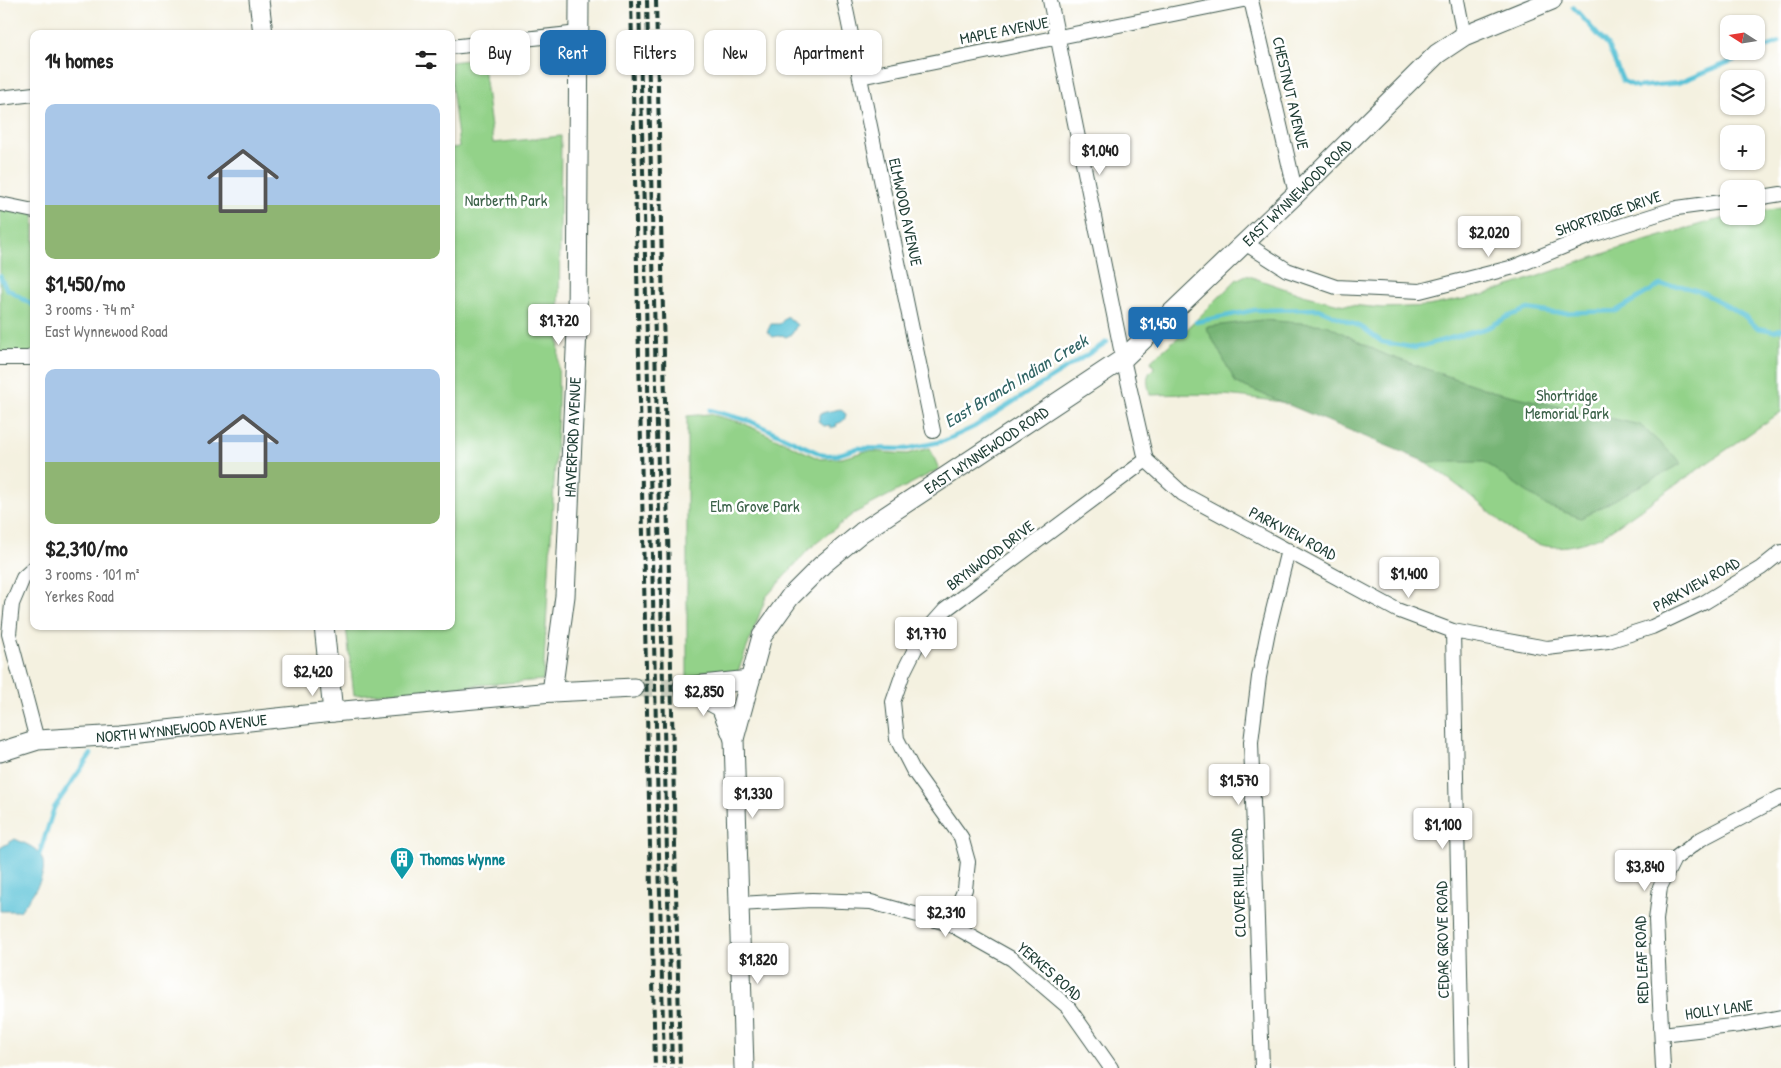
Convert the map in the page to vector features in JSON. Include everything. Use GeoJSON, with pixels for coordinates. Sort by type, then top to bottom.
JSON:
{"type":"FeatureCollection","features":[{"type":"Feature","properties":{"kind":"street"},"geometry":{"type":"LineString","coordinates":[[259,0],[263,30]]}},
{"type":"Feature","properties":{"kind":"street","name":"HAVERFORD AVENUE"},"geometry":{"type":"LineString","coordinates":[[578,30],[579,0]]}},
{"type":"Feature","properties":{"kind":"street","name":"ELMWOOD AVENUE"},"geometry":{"type":"LineString","coordinates":[[844,0],[933,431]]}},
{"type":"Feature","properties":{"kind":"street"},"geometry":{"type":"LineString","coordinates":[[1050,0],[1123,359],[1146,460]]}},
{"type":"Feature","properties":{"kind":"street","name":"MAPLE AVENUE"},"geometry":{"type":"LineString","coordinates":[[860,77],[1243,0]]}},
{"type":"Feature","properties":{"kind":"street","name":"CHESTNUT AVENUE"},"geometry":{"type":"LineString","coordinates":[[1252,0],[1296,194]]}},
{"type":"Feature","properties":{"kind":"street"},"geometry":{"type":"LineString","coordinates":[[1457,0],[1464,36]]}},
{"type":"Feature","properties":{"kind":"street","name":"EAST WYNNEWOOD ROAD"},"geometry":{"type":"LineString","coordinates":[[744,1068],[734,739],[762,636],[790,597],[822,565],[862,532],[1123,359],[1296,194],[1437,54],[1464,36],[1552,0]]}},
{"type":"Feature","properties":{"kind":"street"},"geometry":{"type":"LineString","coordinates":[[455,47],[540,37]]}},
{"type":"Feature","properties":{"kind":"street","name":"HAVERFORD AVENUE"},"geometry":{"type":"LineString","coordinates":[[552,692],[565,596],[576,349],[578,75]]}},
{"type":"Feature","properties":{"kind":"street"},"geometry":{"type":"LineString","coordinates":[[0,98],[30,94]]}},
{"type":"Feature","properties":{"kind":"street"},"geometry":{"type":"LineString","coordinates":[[1765,197],[1781,194]]}},
{"type":"Feature","properties":{"kind":"street","name":"SHORTRIDGE DRIVE"},"geometry":{"type":"LineString","coordinates":[[1245,243],[1287,270],[1336,287],[1420,291],[1514,266],[1592,235],[1677,208],[1720,202]]}},
{"type":"Feature","properties":{"kind":"street"},"geometry":{"type":"LineString","coordinates":[[0,204],[30,210]]}},
{"type":"Feature","properties":{"kind":"street"},"geometry":{"type":"LineString","coordinates":[[0,358],[30,357]]}},
{"type":"Feature","properties":{"kind":"street","name":"PARKVIEW ROAD"},"geometry":{"type":"LineString","coordinates":[[1146,460],[1183,494],[1397,610],[1453,631],[1547,648],[1608,641],[1652,627],[1705,602],[1760,568],[1781,552]]}},
{"type":"Feature","properties":{"kind":"street","name":"BRYNWOOD DRIVE"},"geometry":{"type":"LineString","coordinates":[[950,924],[965,888],[968,862],[961,837],[913,770],[897,739],[893,702],[903,673],[921,637],[945,610],[1146,460]]}},
{"type":"Feature","properties":{"kind":"street","name":"CLOVER HILL ROAD"},"geometry":{"type":"LineString","coordinates":[[1262,1068],[1251,742],[1259,677],[1268,630],[1288,550]]}},
{"type":"Feature","properties":{"kind":"street"},"geometry":{"type":"LineString","coordinates":[[30,572],[23,578],[12,604],[9,634],[37,740]]}},
{"type":"Feature","properties":{"kind":"street"},"geometry":{"type":"LineString","coordinates":[[324,630],[334,712]]}},
{"type":"Feature","properties":{"kind":"street","name":"CEDAR GROVE ROAD"},"geometry":{"type":"LineString","coordinates":[[1453,631],[1462,1068]]}},
{"type":"Feature","properties":{"kind":"street"},"geometry":{"type":"LineString","coordinates":[[734,739],[721,707],[683,687],[750,680]]}},
{"type":"Feature","properties":{"kind":"street","name":"NORTH WYNNEWOOD AVENUE"},"geometry":{"type":"LineString","coordinates":[[0,752],[37,740],[120,735],[334,712],[552,692],[634,688]]}},
{"type":"Feature","properties":{"kind":"street","name":"RED LEAF ROAD"},"geometry":{"type":"LineString","coordinates":[[1663,1068],[1656,920],[1660,887],[1674,859],[1694,844],[1781,797]]}},
{"type":"Feature","properties":{"kind":"street","name":"YERKES ROAD"},"geometry":{"type":"LineString","coordinates":[[739,904],[812,900],[871,902],[950,924],[1012,958],[1068,1007],[1111,1068]]}},
{"type":"Feature","properties":{"kind":"street","name":"HOLLY LANE"},"geometry":{"type":"LineString","coordinates":[[1662,1034],[1740,1025],[1781,1017]]}},
{"type":"Feature","properties":{"kind":"green space","name":"Narberth Park"},"geometry":{"type":"Polygon","coordinates":[[[470,60],[470,75],[484,75],[493,143],[561,136],[558,412],[543,680],[354,695],[346,630],[455,630],[455,148],[459,147],[455,113],[455,61],[470,60]]]}},
{"type":"Feature","properties":{"kind":"green space"},"geometry":{"type":"Polygon","coordinates":[[[0,204],[30,210],[30,355],[0,358],[0,204]]]}},
{"type":"Feature","properties":{"kind":"green space","name":"Shortridge Memorial Park"},"geometry":{"type":"Polygon","coordinates":[[[1781,208],[1781,412],[1602,536],[1578,544],[1559,547],[1542,545],[1527,540],[1499,521],[1451,480],[1404,449],[1383,439],[1301,408],[1285,403],[1232,396],[1150,395],[1148,377],[1154,368],[1151,361],[1184,332],[1236,280],[1246,275],[1303,295],[1339,304],[1383,308],[1428,306],[1483,295],[1615,250],[1708,222],[1720,219],[1720,225],[1765,225],[1765,211],[1781,208]]]}},
{"type":"Feature","properties":{"kind":"green space"},"geometry":{"type":"Polygon","coordinates":[[[1262,320],[1327,325],[1383,354],[1492,391],[1640,425],[1682,463],[1581,518],[1547,506],[1484,462],[1426,462],[1236,383],[1206,327],[1262,320]]]}},
{"type":"Feature","properties":{"kind":"green space","name":"Elm Grove Park"},"geometry":{"type":"Polygon","coordinates":[[[709,414],[743,423],[820,459],[842,458],[866,451],[907,454],[930,448],[939,469],[853,514],[809,549],[766,597],[736,677],[687,680],[687,416],[709,414]]]}},
{"type":"Feature","properties":{"kind":"water"},"geometry":{"type":"Polygon","coordinates":[[[787,316],[797,325],[792,334],[786,337],[782,335],[773,337],[767,332],[771,324],[780,324],[787,316]]]}},
{"type":"Feature","properties":{"kind":"water"},"geometry":{"type":"Polygon","coordinates":[[[840,409],[846,414],[843,421],[836,424],[837,426],[831,428],[830,425],[824,426],[818,421],[821,413],[840,409]]]}},
{"type":"Feature","properties":{"kind":"water"},"geometry":{"type":"Polygon","coordinates":[[[15,839],[36,850],[42,857],[43,873],[40,882],[20,911],[0,911],[0,848],[15,839]]]}},
{"type":"Feature","properties":{"kind":"waterway"},"geometry":{"type":"LineString","coordinates":[[1573,7],[1608,46],[1623,81],[1637,87],[1678,83],[1779,42]]}},
{"type":"Feature","properties":{"kind":"waterway","name":"East Branch Indian Creek"},"geometry":{"type":"LineString","coordinates":[[0,276],[6,288],[30,303]]}},
{"type":"Feature","properties":{"kind":"waterway","name":"East Branch Indian Creek"},"geometry":{"type":"LineString","coordinates":[[1196,322],[1255,310],[1319,309],[1363,328],[1382,342],[1415,348],[1487,328],[1509,316],[1528,309],[1554,313],[1616,311],[1660,285],[1681,286],[1702,292],[1743,315],[1758,328],[1774,331],[1781,329]]}},
{"type":"Feature","properties":{"kind":"waterway","name":"East Branch Indian Creek"},"geometry":{"type":"LineString","coordinates":[[710,410],[750,421],[823,455],[837,455],[858,448],[906,449],[944,441],[974,427],[1107,342]]}},
{"type":"Feature","properties":{"kind":"waterway"},"geometry":{"type":"LineString","coordinates":[[34,858],[39,855],[54,808],[91,754]]}},
{"type":"Feature","properties":{"kind":"tunnel"},"geometry":{"type":"LineString","coordinates":[[634,688],[683,687]]}},
{"type":"Feature","properties":{"kind":"railway"},"geometry":{"type":"LineString","coordinates":[[631,0],[655,1068]]}},
{"type":"Feature","properties":{"kind":"railway"},"geometry":{"type":"LineString","coordinates":[[639,0],[664,1068]]}},
{"type":"Feature","properties":{"kind":"railway"},"geometry":{"type":"LineString","coordinates":[[647,0],[672,1068]]}},
{"type":"Feature","properties":{"kind":"railway"},"geometry":{"type":"LineString","coordinates":[[656,0],[680,1068]]}},
{"type":"Feature","properties":{"kind":"place","name":"Thomas Wynne"},"geometry":{"type":"Point","coordinates":[402,880]}}]}
